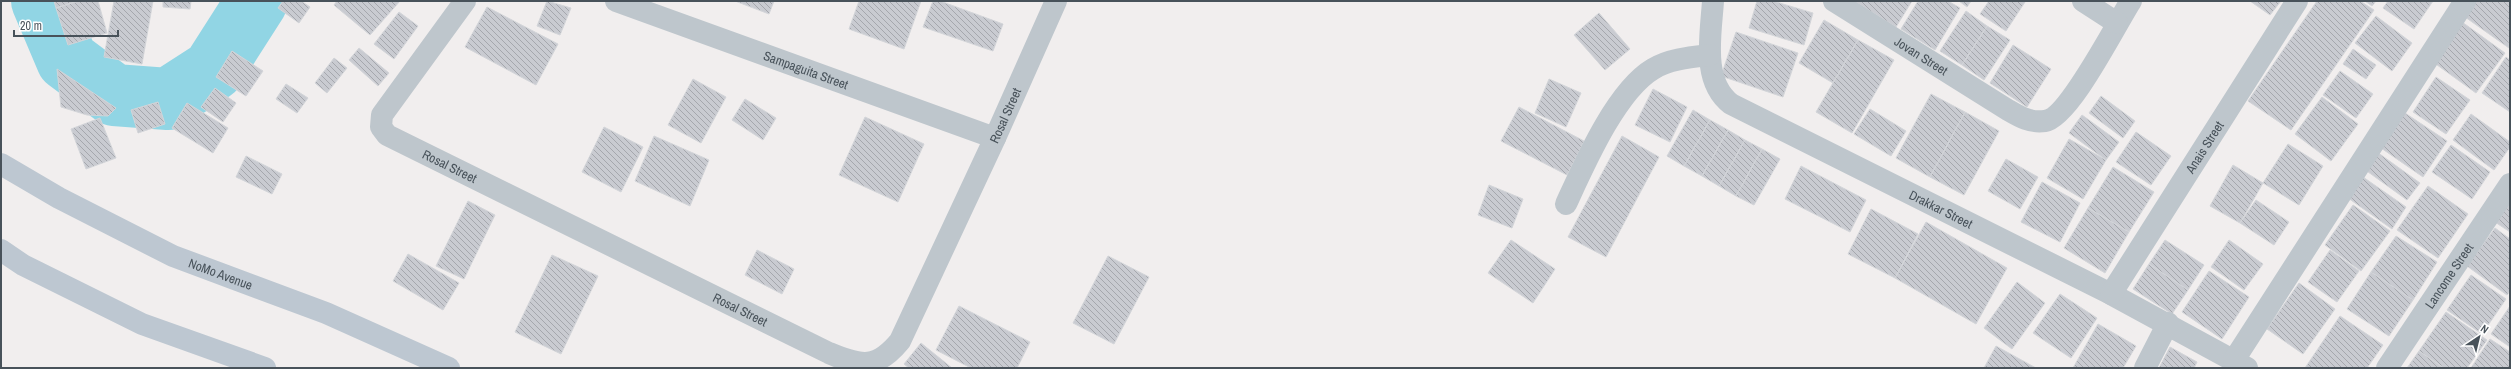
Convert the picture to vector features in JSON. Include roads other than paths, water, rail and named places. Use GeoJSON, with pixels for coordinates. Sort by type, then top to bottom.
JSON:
{"type":"FeatureCollection","features":[{"type":"Feature","properties":{"kind":"main road","name":"NoMo Avenue"},"geometry":{"type":"LineString","coordinates":[[1,164],[59,198],[173,256],[326,313],[449,368]]}},
{"type":"Feature","properties":{"kind":"main road"},"geometry":{"type":"LineString","coordinates":[[1,250],[23,265],[142,324],[265,368]]}},
{"type":"Feature","properties":{"kind":"street","name":"Rosal Street"},"geometry":{"type":"LineString","coordinates":[[465,1],[382,115],[381,127],[387,135],[853,363],[874,365],[889,357],[900,341],[995,138],[1056,1]]}},
{"type":"Feature","properties":{"kind":"street","name":"Sampaguita Street"},"geometry":{"type":"LineString","coordinates":[[616,1],[995,138]]}},
{"type":"Feature","properties":{"kind":"street","name":"Drakkar Street"},"geometry":{"type":"LineString","coordinates":[[1713,1],[1710,55],[1715,84],[1720,96],[1731,104],[2168,323],[2241,364]]}},
{"type":"Feature","properties":{"kind":"street","name":"Jovan Street"},"geometry":{"type":"LineString","coordinates":[[1834,1],[2028,121],[2046,121],[2062,112],[2074,95],[2131,1]]}},
{"type":"Feature","properties":{"kind":"street"},"geometry":{"type":"LineString","coordinates":[[2083,1],[2117,23]]}},
{"type":"Feature","properties":{"kind":"street","name":"Anais Street"},"geometry":{"type":"LineString","coordinates":[[2111,294],[2297,1]]}},
{"type":"Feature","properties":{"kind":"street"},"geometry":{"type":"LineString","coordinates":[[2241,364],[2465,1]]}},
{"type":"Feature","properties":{"kind":"street"},"geometry":{"type":"LineString","coordinates":[[1566,204],[1591,150],[1635,82],[1659,66],[1710,55]]}},
{"type":"Feature","properties":{"kind":"street","name":"Lancome Street"},"geometry":{"type":"LineString","coordinates":[[2388,368],[2510,184]]}},
{"type":"Feature","properties":{"kind":"street"},"geometry":{"type":"LineString","coordinates":[[2145,368],[2168,323]]}},
{"type":"Feature","properties":{"kind":"waterway"},"geometry":{"type":"LineString","coordinates":[[42,1],[67,60],[114,95],[168,99],[213,70],[257,1]]}}]}
